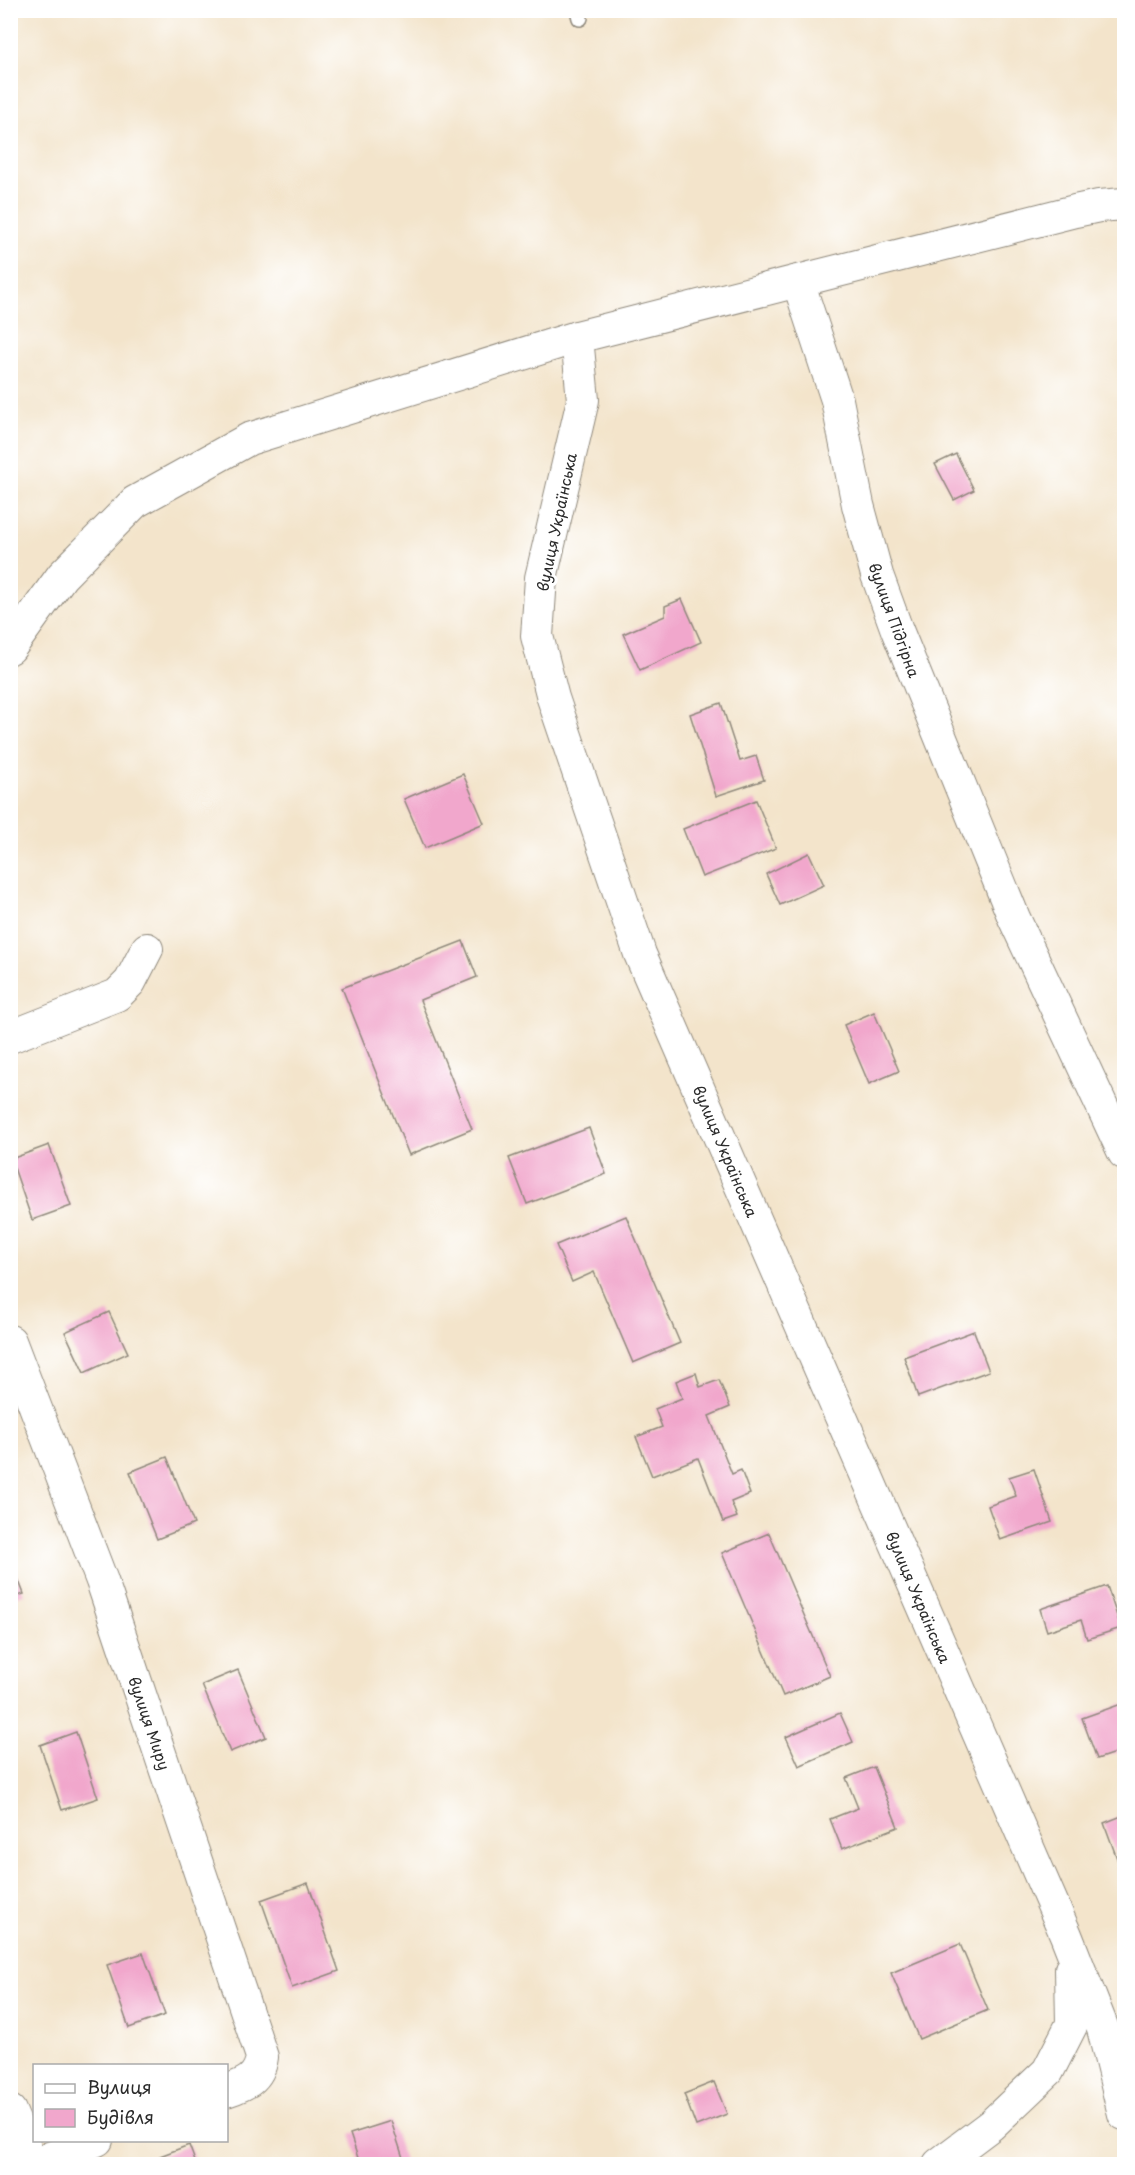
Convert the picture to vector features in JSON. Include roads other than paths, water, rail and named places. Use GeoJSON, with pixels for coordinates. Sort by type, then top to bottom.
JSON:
{"type":"FeatureCollection","features":[{"type":"Feature","properties":{"kind":"street"},"geometry":{"type":"LineString","coordinates":[[10,648],[62,576],[135,502],[238,445],[260,436],[577,337],[1075,211],[1125,204]]}},
{"type":"Feature","properties":{"kind":"street","name":"вулиця Підгірна"},"geometry":{"type":"LineString","coordinates":[[798,281],[837,400],[858,505],[877,575],[897,630],[1014,918],[1125,1153]]}},
{"type":"Feature","properties":{"kind":"street","name":"вулиця Українська"},"geometry":{"type":"LineString","coordinates":[[577,337],[583,400],[541,578],[537,636],[553,698],[640,954],[1066,1935],[1103,2029],[1125,2114]]}},
{"type":"Feature","properties":{"kind":"street"},"geometry":{"type":"LineString","coordinates":[[10,1037],[117,995],[130,982],[147,949]]}},
{"type":"Feature","properties":{"kind":"street","name":"вулиця Миру"},"geometry":{"type":"LineString","coordinates":[[10,1341],[102,1581],[262,2057],[260,2069],[254,2077],[228,2090]]}},
{"type":"Feature","properties":{"kind":"street","name":"вулиця Українська"},"geometry":{"type":"LineString","coordinates":[[939,2164],[991,2125],[1048,2071],[1072,2024],[1072,1978],[1066,1935]]}},
{"type":"Feature","properties":{"kind":"street"},"geometry":{"type":"LineString","coordinates":[[10,2111],[33,2164],[92,2142]]}}]}
